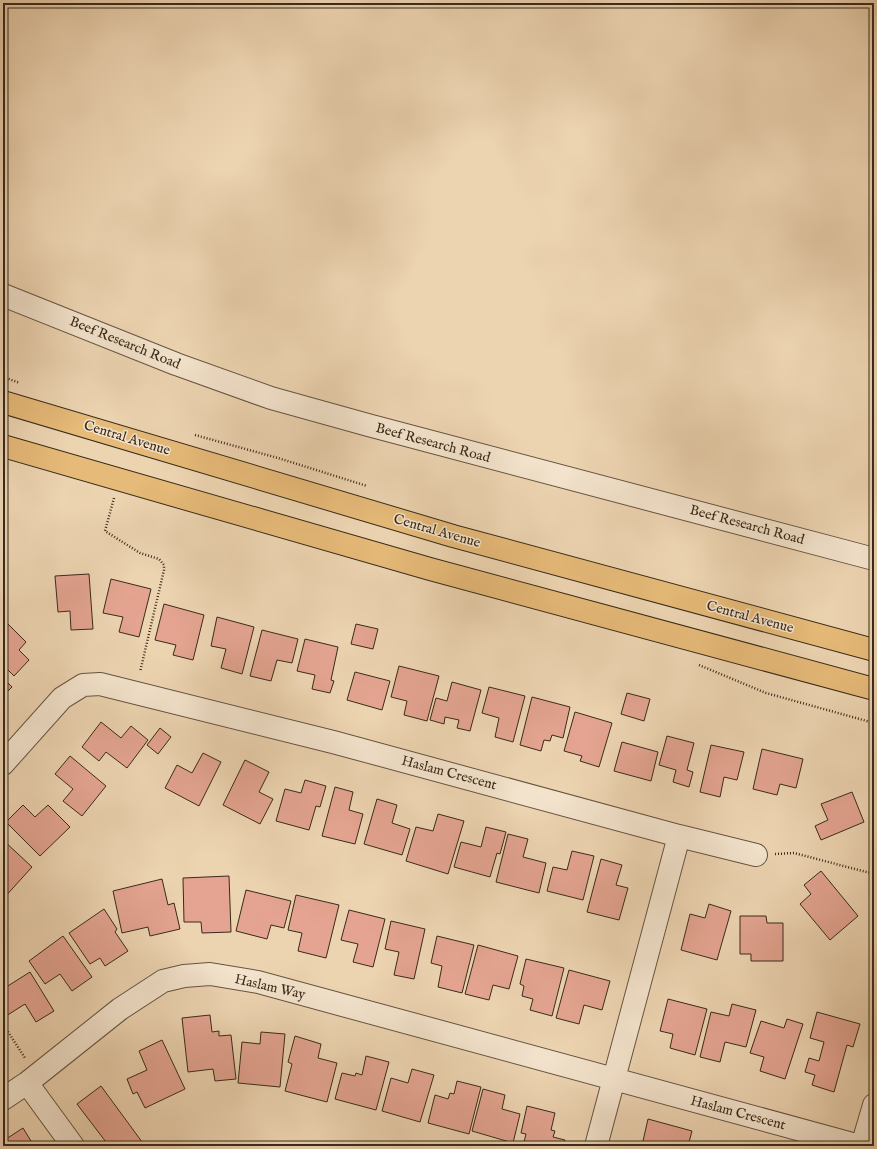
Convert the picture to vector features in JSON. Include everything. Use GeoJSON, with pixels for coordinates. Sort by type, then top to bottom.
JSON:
{"type":"FeatureCollection","features":[{"type":"Feature","properties":{"kind":"main road","name":"Central Avenue"},"geometry":{"type":"LineString","coordinates":[[3,402],[460,538],[874,650]]}},
{"type":"Feature","properties":{"kind":"main road"},"geometry":{"type":"LineString","coordinates":[[3,446],[430,569],[868,690]]}},
{"type":"Feature","properties":{"kind":"street","name":"Beef Research Road"},"geometry":{"type":"LineString","coordinates":[[3,295],[176,364],[271,398],[874,559]]}},
{"type":"Feature","properties":{"kind":"street","name":"Haslam Crescent"},"geometry":{"type":"LineString","coordinates":[[3,764],[62,698],[83,685],[100,684],[333,742],[679,836],[756,855]]}},
{"type":"Feature","properties":{"kind":"street"},"geometry":{"type":"LineString","coordinates":[[596,1146],[679,836]]}},
{"type":"Feature","properties":{"kind":"street","name":"Haslam Way"},"geometry":{"type":"LineString","coordinates":[[3,1099],[27,1084],[120,1009],[163,981],[184,976],[210,974],[258,982],[615,1079]]}},
{"type":"Feature","properties":{"kind":"street","name":"Haslam Crescent"},"geometry":{"type":"LineString","coordinates":[[615,1079],[861,1146]]}},
{"type":"Feature","properties":{"kind":"street"},"geometry":{"type":"LineString","coordinates":[[27,1084],[73,1146]]}},
{"type":"Feature","properties":{"kind":"street"},"geometry":{"type":"LineString","coordinates":[[861,1146],[874,1105]]}},
{"type":"Feature","properties":{"kind":"path"},"geometry":{"type":"LineString","coordinates":[[3,377],[21,384]]}},
{"type":"Feature","properties":{"kind":"path"},"geometry":{"type":"LineString","coordinates":[[192,435],[278,458],[369,487]]}},
{"type":"Feature","properties":{"kind":"path"},"geometry":{"type":"LineString","coordinates":[[112,502],[105,531],[140,553],[158,559],[164,564],[164,570],[140,674]]}},
{"type":"Feature","properties":{"kind":"path"},"geometry":{"type":"LineString","coordinates":[[794,853],[874,874]]}},
{"type":"Feature","properties":{"kind":"path"},"geometry":{"type":"LineString","coordinates":[[3,1024],[26,1060],[34,1054],[45,1068]]}},
{"type":"Feature","properties":{"kind":"building"},"geometry":{"type":"Polygon","coordinates":[[[89,574],[93,629],[71,630],[70,611],[58,612],[55,576],[89,574]]]}},
{"type":"Feature","properties":{"kind":"building"},"geometry":{"type":"Polygon","coordinates":[[[111,579],[151,589],[139,637],[119,632],[123,617],[103,613],[111,579]]]}},
{"type":"Feature","properties":{"kind":"building"},"geometry":{"type":"Polygon","coordinates":[[[164,604],[204,615],[193,660],[173,655],[176,645],[155,640],[164,604]]]}},
{"type":"Feature","properties":{"kind":"building"},"geometry":{"type":"Polygon","coordinates":[[[217,617],[254,627],[242,674],[221,668],[226,649],[211,646],[217,617]]]}},
{"type":"Feature","properties":{"kind":"building"},"geometry":{"type":"Polygon","coordinates":[[[3,619],[26,642],[19,650],[29,660],[14,676],[3,665],[3,619]]]}},
{"type":"Feature","properties":{"kind":"building"},"geometry":{"type":"Polygon","coordinates":[[[356,624],[378,629],[373,649],[351,644],[356,624]]]}},
{"type":"Feature","properties":{"kind":"building"},"geometry":{"type":"Polygon","coordinates":[[[262,630],[298,639],[292,663],[277,660],[271,681],[250,676],[262,630]]]}},
{"type":"Feature","properties":{"kind":"building"},"geometry":{"type":"Polygon","coordinates":[[[305,639],[338,647],[331,680],[334,681],[330,693],[312,689],[315,675],[297,671],[305,639]]]}},
{"type":"Feature","properties":{"kind":"building"},"geometry":{"type":"Polygon","coordinates":[[[399,666],[439,676],[427,721],[404,715],[407,701],[391,697],[399,666]]]}},
{"type":"Feature","properties":{"kind":"building"},"geometry":{"type":"Polygon","coordinates":[[[355,672],[390,681],[382,710],[347,700],[355,672]]]}},
{"type":"Feature","properties":{"kind":"building"},"geometry":{"type":"Polygon","coordinates":[[[3,678],[12,687],[3,696],[3,678]]]}},
{"type":"Feature","properties":{"kind":"building"},"geometry":{"type":"Polygon","coordinates":[[[452,682],[481,690],[470,731],[457,728],[459,720],[445,717],[444,724],[430,720],[436,698],[447,701],[452,682]]]}},
{"type":"Feature","properties":{"kind":"building"},"geometry":{"type":"Polygon","coordinates":[[[489,687],[525,696],[513,742],[495,737],[499,718],[482,713],[489,687]]]}},
{"type":"Feature","properties":{"kind":"building"},"geometry":{"type":"Polygon","coordinates":[[[627,693],[650,699],[644,721],[621,714],[627,693]]]}},
{"type":"Feature","properties":{"kind":"building"},"geometry":{"type":"Polygon","coordinates":[[[532,697],[570,707],[563,738],[552,735],[550,741],[544,740],[541,751],[520,745],[532,697]]]}},
{"type":"Feature","properties":{"kind":"building"},"geometry":{"type":"Polygon","coordinates":[[[575,712],[612,723],[599,767],[580,761],[582,756],[564,751],[575,712]]]}},
{"type":"Feature","properties":{"kind":"building"},"geometry":{"type":"Polygon","coordinates":[[[101,722],[121,738],[131,726],[148,740],[127,768],[106,752],[99,761],[82,747],[101,722]]]}},
{"type":"Feature","properties":{"kind":"building"},"geometry":{"type":"Polygon","coordinates":[[[160,728],[171,737],[158,754],[147,745],[160,728]]]}},
{"type":"Feature","properties":{"kind":"building"},"geometry":{"type":"Polygon","coordinates":[[[667,736],[694,743],[687,770],[693,772],[689,787],[673,782],[676,770],[659,765],[667,736]]]}},
{"type":"Feature","properties":{"kind":"building"},"geometry":{"type":"Polygon","coordinates":[[[622,742],[658,752],[651,781],[614,771],[622,742]]]}},
{"type":"Feature","properties":{"kind":"building"},"geometry":{"type":"Polygon","coordinates":[[[711,745],[744,752],[737,780],[724,777],[720,797],[700,792],[711,745]]]}},
{"type":"Feature","properties":{"kind":"building"},"geometry":{"type":"Polygon","coordinates":[[[762,749],[803,759],[796,788],[780,784],[777,795],[753,789],[762,749]]]}},
{"type":"Feature","properties":{"kind":"building"},"geometry":{"type":"Polygon","coordinates":[[[203,753],[221,762],[199,806],[165,788],[177,765],[192,773],[203,753]]]}},
{"type":"Feature","properties":{"kind":"building"},"geometry":{"type":"Polygon","coordinates":[[[70,756],[106,786],[82,816],[63,801],[73,789],[55,774],[70,756]]]}},
{"type":"Feature","properties":{"kind":"building"},"geometry":{"type":"Polygon","coordinates":[[[245,760],[269,772],[259,792],[273,799],[260,824],[223,805],[245,760]]]}},
{"type":"Feature","properties":{"kind":"building"},"geometry":{"type":"Polygon","coordinates":[[[305,780],[326,786],[320,807],[316,806],[309,830],[276,821],[285,789],[301,793],[305,780]]]}},
{"type":"Feature","properties":{"kind":"building"},"geometry":{"type":"Polygon","coordinates":[[[335,787],[353,792],[349,810],[363,814],[355,844],[322,836],[335,787]]]}},
{"type":"Feature","properties":{"kind":"building"},"geometry":{"type":"Polygon","coordinates":[[[852,792],[864,822],[821,840],[815,826],[828,820],[821,804],[852,792]]]}},
{"type":"Feature","properties":{"kind":"building"},"geometry":{"type":"Polygon","coordinates":[[[377,799],[397,805],[392,823],[410,829],[402,855],[364,844],[377,799]]]}},
{"type":"Feature","properties":{"kind":"building"},"geometry":{"type":"Polygon","coordinates":[[[23,805],[35,817],[48,805],[70,827],[40,856],[6,822],[23,805]]]}},
{"type":"Feature","properties":{"kind":"building"},"geometry":{"type":"Polygon","coordinates":[[[438,814],[464,821],[448,874],[406,861],[416,827],[433,831],[438,814]]]}},
{"type":"Feature","properties":{"kind":"building"},"geometry":{"type":"Polygon","coordinates":[[[486,827],[506,832],[500,854],[497,853],[490,877],[454,867],[461,842],[481,847],[486,827]]]}},
{"type":"Feature","properties":{"kind":"building"},"geometry":{"type":"Polygon","coordinates":[[[508,834],[528,839],[523,857],[546,863],[539,893],[496,882],[508,834]]]}},
{"type":"Feature","properties":{"kind":"building"},"geometry":{"type":"Polygon","coordinates":[[[3,840],[32,867],[3,899],[3,840]]]}},
{"type":"Feature","properties":{"kind":"building"},"geometry":{"type":"Polygon","coordinates":[[[572,851],[594,856],[583,900],[547,891],[553,867],[567,870],[572,851]]]}},
{"type":"Feature","properties":{"kind":"building"},"geometry":{"type":"Polygon","coordinates":[[[601,859],[622,865],[616,885],[628,888],[619,920],[587,912],[601,859]]]}},
{"type":"Feature","properties":{"kind":"building"},"geometry":{"type":"Polygon","coordinates":[[[821,871],[858,916],[830,940],[800,904],[811,894],[804,885],[821,871]]]}},
{"type":"Feature","properties":{"kind":"building"},"geometry":{"type":"Polygon","coordinates":[[[229,876],[231,932],[202,933],[201,922],[184,922],[183,878],[229,876]]]}},
{"type":"Feature","properties":{"kind":"building"},"geometry":{"type":"Polygon","coordinates":[[[162,879],[168,905],[174,903],[180,929],[150,936],[148,927],[122,933],[113,891],[162,879]]]}},
{"type":"Feature","properties":{"kind":"building"},"geometry":{"type":"Polygon","coordinates":[[[246,890],[291,901],[284,928],[271,925],[267,939],[236,931],[246,890]]]}},
{"type":"Feature","properties":{"kind":"building"},"geometry":{"type":"Polygon","coordinates":[[[296,895],[339,905],[326,958],[298,951],[302,933],[288,930],[296,895]]]}},
{"type":"Feature","properties":{"kind":"building"},"geometry":{"type":"Polygon","coordinates":[[[709,904],[731,911],[717,960],[681,950],[690,914],[705,918],[709,904]]]}},
{"type":"Feature","properties":{"kind":"building"},"geometry":{"type":"Polygon","coordinates":[[[104,909],[117,929],[115,932],[128,951],[105,966],[100,958],[90,964],[69,933],[104,909]]]}},
{"type":"Feature","properties":{"kind":"building"},"geometry":{"type":"Polygon","coordinates":[[[349,910],[385,919],[373,967],[353,962],[358,944],[341,940],[349,910]]]}},
{"type":"Feature","properties":{"kind":"building"},"geometry":{"type":"Polygon","coordinates":[[[740,916],[766,916],[767,923],[783,923],[783,961],[751,961],[751,954],[740,954],[740,916]]]}},
{"type":"Feature","properties":{"kind":"building"},"geometry":{"type":"Polygon","coordinates":[[[391,921],[425,929],[414,979],[394,975],[399,952],[385,949],[391,921]]]}},
{"type":"Feature","properties":{"kind":"building"},"geometry":{"type":"Polygon","coordinates":[[[63,936],[92,977],[72,991],[60,974],[45,984],[29,961],[63,936]]]}},
{"type":"Feature","properties":{"kind":"building"},"geometry":{"type":"Polygon","coordinates":[[[437,936],[474,945],[462,993],[438,987],[442,966],[431,963],[437,936]]]}},
{"type":"Feature","properties":{"kind":"building"},"geometry":{"type":"Polygon","coordinates":[[[478,945],[518,956],[509,989],[493,985],[489,1000],[465,994],[478,945]]]}},
{"type":"Feature","properties":{"kind":"building"},"geometry":{"type":"Polygon","coordinates":[[[526,959],[564,968],[552,1016],[530,1010],[533,999],[522,996],[524,986],[520,984],[526,959]]]}},
{"type":"Feature","properties":{"kind":"building"},"geometry":{"type":"Polygon","coordinates":[[[569,970],[610,981],[602,1010],[584,1005],[579,1024],[556,1018],[569,970]]]}},
{"type":"Feature","properties":{"kind":"building"},"geometry":{"type":"Polygon","coordinates":[[[30,972],[54,1011],[36,1022],[25,1004],[6,1016],[3,1011],[3,989],[30,972]]]}},
{"type":"Feature","properties":{"kind":"building"},"geometry":{"type":"Polygon","coordinates":[[[668,999],[707,1009],[695,1055],[670,1048],[673,1034],[660,1031],[668,999]]]}},
{"type":"Feature","properties":{"kind":"building"},"geometry":{"type":"Polygon","coordinates":[[[732,1004],[756,1010],[746,1047],[725,1042],[720,1062],[700,1057],[711,1012],[729,1016],[732,1004]]]}},
{"type":"Feature","properties":{"kind":"building"},"geometry":{"type":"Polygon","coordinates":[[[817,1012],[860,1024],[853,1047],[847,1045],[834,1092],[812,1085],[815,1075],[805,1072],[809,1058],[819,1061],[824,1042],[810,1038],[817,1012]]]}},
{"type":"Feature","properties":{"kind":"building"},"geometry":{"type":"Polygon","coordinates":[[[210,1015],[212,1032],[219,1031],[219,1036],[231,1035],[236,1079],[215,1081],[213,1069],[188,1072],[182,1018],[210,1015]]]}},
{"type":"Feature","properties":{"kind":"building"},"geometry":{"type":"Polygon","coordinates":[[[787,1019],[803,1024],[785,1079],[760,1071],[764,1057],[750,1053],[761,1021],[784,1028],[787,1019]]]}},
{"type":"Feature","properties":{"kind":"building"},"geometry":{"type":"Polygon","coordinates":[[[261,1032],[285,1034],[280,1087],[238,1083],[242,1042],[260,1044],[261,1032]]]}},
{"type":"Feature","properties":{"kind":"building"},"geometry":{"type":"Polygon","coordinates":[[[295,1036],[321,1044],[318,1058],[337,1063],[327,1102],[285,1091],[292,1064],[288,1062],[295,1036]]]}},
{"type":"Feature","properties":{"kind":"building"},"geometry":{"type":"Polygon","coordinates":[[[162,1040],[185,1089],[145,1108],[137,1092],[133,1094],[127,1079],[147,1070],[139,1051],[162,1040]]]}},
{"type":"Feature","properties":{"kind":"building"},"geometry":{"type":"Polygon","coordinates":[[[366,1056],[389,1062],[376,1110],[335,1099],[342,1073],[355,1076],[356,1073],[362,1075],[366,1056]]]}},
{"type":"Feature","properties":{"kind":"building"},"geometry":{"type":"Polygon","coordinates":[[[412,1069],[434,1075],[420,1122],[382,1111],[391,1078],[408,1083],[412,1069]]]}},
{"type":"Feature","properties":{"kind":"building"},"geometry":{"type":"Polygon","coordinates":[[[457,1081],[481,1087],[469,1134],[428,1123],[435,1095],[448,1099],[450,1093],[454,1094],[457,1081]]]}},
{"type":"Feature","properties":{"kind":"building"},"geometry":{"type":"Polygon","coordinates":[[[101,1086],[145,1146],[109,1146],[77,1104],[101,1086]]]}},
{"type":"Feature","properties":{"kind":"building"},"geometry":{"type":"Polygon","coordinates":[[[483,1089],[505,1095],[502,1109],[520,1114],[513,1143],[472,1131],[483,1089]]]}},
{"type":"Feature","properties":{"kind":"building"},"geometry":{"type":"Polygon","coordinates":[[[527,1106],[555,1113],[551,1130],[555,1131],[553,1137],[565,1140],[563,1146],[523,1146],[526,1134],[521,1133],[527,1106]]]}},
{"type":"Feature","properties":{"kind":"building"},"geometry":{"type":"Polygon","coordinates":[[[648,1119],[692,1131],[688,1146],[657,1146],[643,1141],[648,1119]]]}},
{"type":"Feature","properties":{"kind":"building"},"geometry":{"type":"Polygon","coordinates":[[[23,1128],[34,1146],[3,1146],[3,1141],[23,1128]]]}}]}
